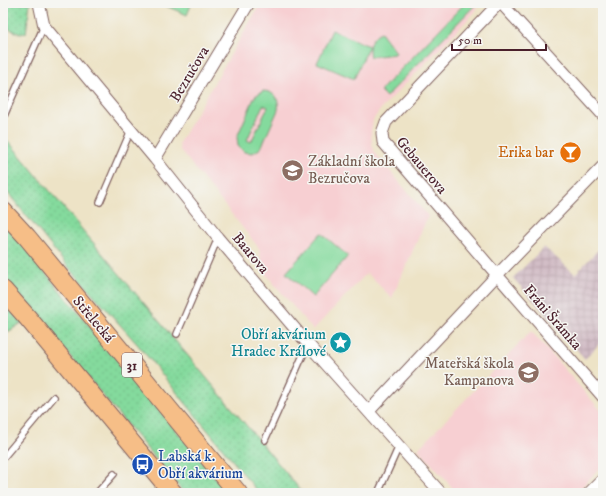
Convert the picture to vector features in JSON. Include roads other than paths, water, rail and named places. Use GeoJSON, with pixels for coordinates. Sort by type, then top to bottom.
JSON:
{"type":"FeatureCollection","features":[{"type":"Feature","properties":{"kind":"main road","name":"Střelecká"},"geometry":{"type":"LineString","coordinates":[[3,203],[26,237]]}},
{"type":"Feature","properties":{"kind":"main road","name":"Střelecká"},"geometry":{"type":"LineString","coordinates":[[3,211],[238,493]]}},
{"type":"Feature","properties":{"kind":"main road"},"geometry":{"type":"LineString","coordinates":[[3,290],[173,493]]}},
{"type":"Feature","properties":{"kind":"street"},"geometry":{"type":"LineString","coordinates":[[39,3],[44,26]]}},
{"type":"Feature","properties":{"kind":"street","name":"Bezručova"},"geometry":{"type":"LineString","coordinates":[[155,159],[249,3]]}},
{"type":"Feature","properties":{"kind":"street"},"geometry":{"type":"LineString","coordinates":[[500,3],[603,115]]}},
{"type":"Feature","properties":{"kind":"street","name":"Gebauerova"},"geometry":{"type":"LineString","coordinates":[[497,275],[386,147],[383,142],[382,133],[386,122],[500,3]]}},
{"type":"Feature","properties":{"kind":"street","name":"Baarova"},"geometry":{"type":"LineString","coordinates":[[44,26],[155,159],[218,238],[308,344],[442,493]]}},
{"type":"Feature","properties":{"kind":"street"},"geometry":{"type":"LineString","coordinates":[[369,411],[497,275],[603,166]]}},
{"type":"Feature","properties":{"kind":"street","name":"Fráni Šrámka"},"geometry":{"type":"LineString","coordinates":[[497,275],[603,396]]}},
{"type":"Feature","properties":{"kind":"street"},"geometry":{"type":"LineString","coordinates":[[589,493],[603,478]]}},
{"type":"Feature","properties":{"kind":"lane"},"geometry":{"type":"LineString","coordinates":[[3,118],[44,26]]}},
{"type":"Feature","properties":{"kind":"lane"},"geometry":{"type":"LineString","coordinates":[[100,202],[130,130]]}},
{"type":"Feature","properties":{"kind":"lane"},"geometry":{"type":"LineString","coordinates":[[177,334],[218,238]]}},
{"type":"Feature","properties":{"kind":"lane"},"geometry":{"type":"LineString","coordinates":[[265,440],[308,344]]}},
{"type":"Feature","properties":{"kind":"lane"},"geometry":{"type":"LineString","coordinates":[[3,458],[54,397]]}},
{"type":"Feature","properties":{"kind":"lane"},"geometry":{"type":"LineString","coordinates":[[378,493],[399,445]]}},
{"type":"Feature","properties":{"kind":"lane"},"geometry":{"type":"LineString","coordinates":[[97,493],[114,474]]}},
{"type":"Feature","properties":{"kind":"place","name":"Erika bar"},"geometry":{"type":"Point","coordinates":[570,152]}},
{"type":"Feature","properties":{"kind":"place","name":"Základní škola Bezručova"},"geometry":{"type":"Point","coordinates":[293,170]}},
{"type":"Feature","properties":{"kind":"place","name":"Obří akvárium Hradec Králové"},"geometry":{"type":"Point","coordinates":[341,343]}},
{"type":"Feature","properties":{"kind":"place","name":"Mateřská škola Kampanova"},"geometry":{"type":"Point","coordinates":[529,372]}},
{"type":"Feature","properties":{"kind":"place","name":"Labská k. Obří akvárium"},"geometry":{"type":"Point","coordinates":[142,465]}}]}
